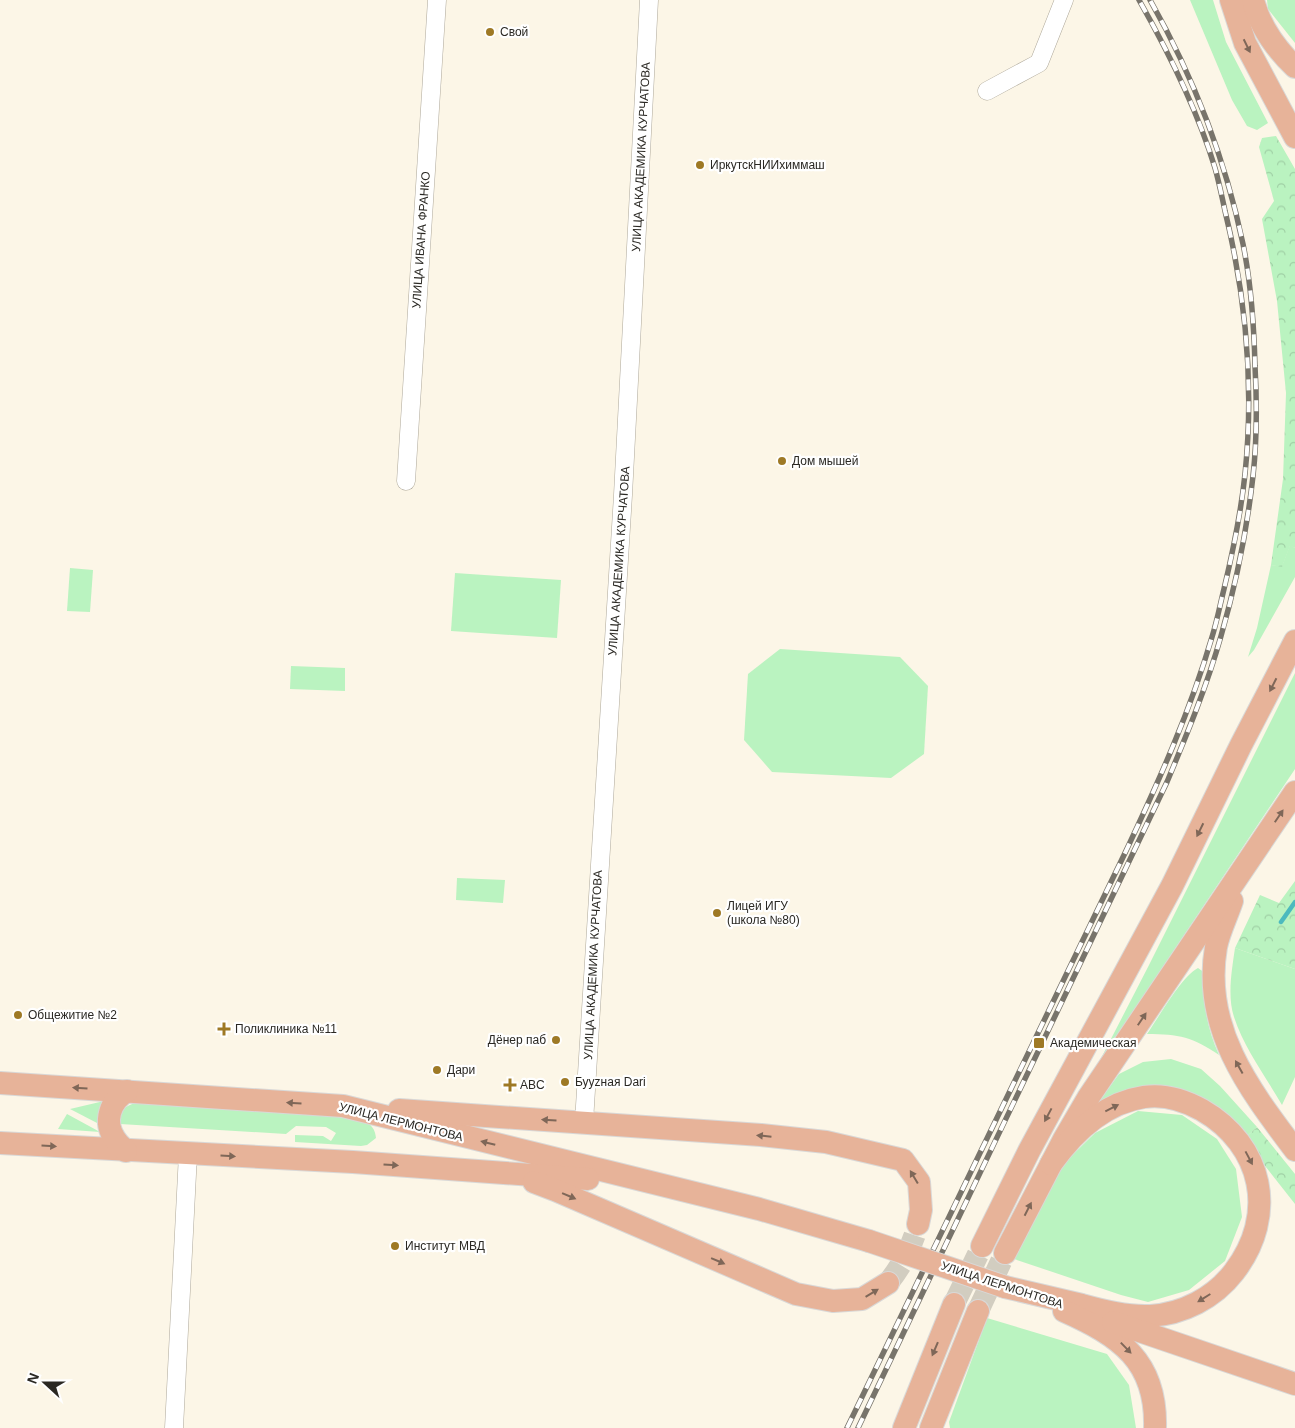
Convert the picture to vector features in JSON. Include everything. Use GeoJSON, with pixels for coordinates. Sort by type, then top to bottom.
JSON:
{"type":"FeatureCollection","features":[{"type":"Feature","properties":{"kind":"main road"},"geometry":{"type":"LineString","coordinates":[[1231,0],[1245,42],[1295,137]]}},
{"type":"Feature","properties":{"kind":"main road"},"geometry":{"type":"LineString","coordinates":[[1253,0],[1266,33],[1280,52],[1295,67]]}},
{"type":"Feature","properties":{"kind":"main road"},"geometry":{"type":"LineString","coordinates":[[982,1246],[1029,1152],[1172,886],[1241,745],[1295,642]]}},
{"type":"Feature","properties":{"kind":"main road"},"geometry":{"type":"LineString","coordinates":[[1006,1253],[1051,1164],[1101,1078],[1295,792]]}},
{"type":"Feature","properties":{"kind":"main road"},"geometry":{"type":"LineString","coordinates":[[1262,840],[1224,923],[1213,969],[1214,993],[1223,1034],[1234,1059],[1264,1108],[1295,1150]]}},
{"type":"Feature","properties":{"kind":"main road","name":"УЛИЦА ЛЕРМОНТОВА"},"geometry":{"type":"LineString","coordinates":[[0,1083],[343,1106],[811,1224],[869,1241],[1295,1384]]}},
{"type":"Feature","properties":{"kind":"main road"},"geometry":{"type":"LineString","coordinates":[[126,1151],[111,1133],[110,1109],[119,1096],[127,1091]]}},
{"type":"Feature","properties":{"kind":"main road"},"geometry":{"type":"LineString","coordinates":[[1005,1287],[1115,1313],[1149,1316],[1166,1314],[1199,1302],[1228,1280],[1243,1258],[1255,1233],[1260,1213],[1260,1194],[1251,1160],[1228,1129],[1211,1116],[1179,1100],[1163,1097],[1145,1097],[1128,1101],[1110,1109],[1081,1129],[1051,1164]]}},
{"type":"Feature","properties":{"kind":"main road"},"geometry":{"type":"LineString","coordinates":[[343,1106],[761,1135],[816,1141],[903,1160],[918,1182],[921,1210],[918,1224]]}},
{"type":"Feature","properties":{"kind":"main road","name":"УЛИЦА ЛЕРМОНТОВА"},"geometry":{"type":"LineString","coordinates":[[0,1144],[353,1162],[603,1180],[706,1196]]}},
{"type":"Feature","properties":{"kind":"main road"},"geometry":{"type":"LineString","coordinates":[[507,1173],[555,1190],[796,1294],[833,1301],[862,1299],[888,1283]]}},
{"type":"Feature","properties":{"kind":"main road"},"geometry":{"type":"LineString","coordinates":[[1005,1287],[1083,1320],[1120,1341],[1141,1366],[1148,1380],[1153,1397],[1155,1428]]}},
{"type":"Feature","properties":{"kind":"main road"},"geometry":{"type":"LineString","coordinates":[[904,1428],[954,1304]]}},
{"type":"Feature","properties":{"kind":"main road"},"geometry":{"type":"LineString","coordinates":[[931,1428],[978,1311]]}},
{"type":"Feature","properties":{"kind":"main road"},"geometry":{"type":"LineString","coordinates":[[938,1428],[944,1393]]}},
{"type":"Feature","properties":{"kind":"street","name":"УЛИЦА ИВАНА ФРАНКО"},"geometry":{"type":"LineString","coordinates":[[406,481],[437,0]]}},
{"type":"Feature","properties":{"kind":"street","name":"УЛИЦА АКАДЕМИКА КУРЧАТОВА"},"geometry":{"type":"LineString","coordinates":[[584,1122],[623,495],[649,0]]}},
{"type":"Feature","properties":{"kind":"street"},"geometry":{"type":"LineString","coordinates":[[987,90],[1039,63],[1064,0]]}},
{"type":"Feature","properties":{"kind":"street"},"geometry":{"type":"LineString","coordinates":[[1264,1108],[1283,1125],[1295,1132]]}},
{"type":"Feature","properties":{"kind":"street"},"geometry":{"type":"LineString","coordinates":[[174,1428],[188,1154]]}},
{"type":"Feature","properties":{"kind":"green space"},"geometry":{"type":"Polygon","coordinates":[[[1190,0],[1213,0],[1226,42],[1268,123],[1257,130],[1247,126],[1232,100],[1190,0]]]}},
{"type":"Feature","properties":{"kind":"green space"},"geometry":{"type":"Polygon","coordinates":[[[1267,0],[1295,0],[1295,43],[1268,9],[1267,0]]]}},
{"type":"Feature","properties":{"kind":"green space"},"geometry":{"type":"Polygon","coordinates":[[[1276,136],[1295,169],[1295,548],[1290,546],[1282,567],[1271,565],[1283,479],[1286,393],[1277,301],[1262,219],[1274,201],[1259,147],[1262,138],[1276,136]]]}},
{"type":"Feature","properties":{"kind":"green space"},"geometry":{"type":"Polygon","coordinates":[[[1290,545],[1295,548],[1295,577],[1254,650],[1248,657],[1257,628],[1271,565],[1282,566],[1290,545]]]}},
{"type":"Feature","properties":{"kind":"green space"},"geometry":{"type":"Polygon","coordinates":[[[70,568],[93,570],[90,612],[67,611],[70,568]]]}},
{"type":"Feature","properties":{"kind":"green space"},"geometry":{"type":"Polygon","coordinates":[[[455,573],[561,580],[557,638],[451,631],[455,573]]]}},
{"type":"Feature","properties":{"kind":"green space"},"geometry":{"type":"Polygon","coordinates":[[[780,649],[900,657],[928,686],[924,754],[891,778],[772,772],[744,740],[748,674],[780,649]]]}},
{"type":"Feature","properties":{"kind":"green space"},"geometry":{"type":"Polygon","coordinates":[[[291,666],[345,668],[345,691],[290,689],[291,666]]]}},
{"type":"Feature","properties":{"kind":"green space"},"geometry":{"type":"Polygon","coordinates":[[[1295,673],[1295,769],[1152,983],[1077,1105],[1148,967],[1295,673]]]}},
{"type":"Feature","properties":{"kind":"green space"},"geometry":{"type":"Polygon","coordinates":[[[457,878],[505,880],[503,903],[456,900],[457,878]]]}},
{"type":"Feature","properties":{"kind":"green space"},"geometry":{"type":"Polygon","coordinates":[[[1295,881],[1295,969],[1235,948],[1260,895],[1279,903],[1295,881]]]}},
{"type":"Feature","properties":{"kind":"green space"},"geometry":{"type":"Polygon","coordinates":[[[1235,948],[1295,969],[1295,1077],[1282,1105],[1249,1051],[1234,1017],[1230,991],[1235,948]]]}},
{"type":"Feature","properties":{"kind":"green space"},"geometry":{"type":"Polygon","coordinates":[[[1198,968],[1205,973],[1206,1015],[1219,1055],[1193,1040],[1177,1036],[1147,1034],[1178,988],[1198,968]]]}},
{"type":"Feature","properties":{"kind":"green space"},"geometry":{"type":"Polygon","coordinates":[[[1171,1059],[1201,1069],[1220,1086],[1257,1127],[1244,1139],[1184,1093],[1095,1107],[1119,1074],[1143,1062],[1171,1059]]]}},
{"type":"Feature","properties":{"kind":"green space"},"geometry":{"type":"Polygon","coordinates":[[[104,1101],[99,1124],[70,1109],[104,1101]]]}},
{"type":"Feature","properties":{"kind":"green space"},"geometry":{"type":"Polygon","coordinates":[[[136,1103],[353,1116],[371,1126],[374,1129],[376,1138],[367,1145],[361,1146],[295,1142],[295,1135],[323,1136],[331,1141],[336,1133],[326,1127],[296,1126],[286,1134],[120,1124],[121,1112],[128,1106],[136,1103]]]}},
{"type":"Feature","properties":{"kind":"green space"},"geometry":{"type":"Polygon","coordinates":[[[1138,1111],[1182,1115],[1217,1139],[1236,1169],[1242,1217],[1225,1261],[1189,1290],[1148,1302],[1121,1295],[1014,1259],[1057,1170],[1095,1133],[1138,1111]]]}},
{"type":"Feature","properties":{"kind":"green space"},"geometry":{"type":"Polygon","coordinates":[[[67,1114],[100,1132],[58,1129],[67,1114]]]}},
{"type":"Feature","properties":{"kind":"green space"},"geometry":{"type":"Polygon","coordinates":[[[1257,1127],[1295,1174],[1295,1204],[1244,1139],[1257,1127]]]}},
{"type":"Feature","properties":{"kind":"green space"},"geometry":{"type":"Polygon","coordinates":[[[987,1318],[1107,1354],[1129,1385],[1136,1428],[950,1428],[949,1422],[987,1318]]]}},
{"type":"Feature","properties":{"kind":"waterway"},"geometry":{"type":"LineString","coordinates":[[1281,922],[1295,902]]}},
{"type":"Feature","properties":{"kind":"tunnel"},"geometry":{"type":"LineString","coordinates":[[888,1283],[906,1255],[918,1224]]}},
{"type":"Feature","properties":{"kind":"tunnel"},"geometry":{"type":"LineString","coordinates":[[954,1304],[982,1246]]}},
{"type":"Feature","properties":{"kind":"tunnel"},"geometry":{"type":"LineString","coordinates":[[978,1311],[1005,1253]]}},
{"type":"Feature","properties":{"kind":"railway"},"geometry":{"type":"LineString","coordinates":[[847,1428],[1125,853],[1161,774],[1184,720],[1203,665],[1215,625],[1234,546],[1245,474],[1249,408],[1246,342],[1238,276],[1219,184],[1208,146],[1182,82],[1139,0]]}},
{"type":"Feature","properties":{"kind":"railway"},"geometry":{"type":"LineString","coordinates":[[858,1428],[1167,782],[1209,673],[1236,577],[1248,516],[1253,476],[1256,421],[1253,320],[1246,259],[1227,180],[1206,118],[1180,58],[1150,0]]}},
{"type":"Feature","properties":{"kind":"place","name":"Свой"},"geometry":{"type":"Point","coordinates":[490,32]}},
{"type":"Feature","properties":{"kind":"place","name":"ИркутскНИИхиммаш"},"geometry":{"type":"Point","coordinates":[700,165]}},
{"type":"Feature","properties":{"kind":"place","name":"Дом мышей"},"geometry":{"type":"Point","coordinates":[782,461]}},
{"type":"Feature","properties":{"kind":"place","name":"Лицей ИГУ (школа №80)"},"geometry":{"type":"Point","coordinates":[717,913]}},
{"type":"Feature","properties":{"kind":"place","name":"Общежитие №2"},"geometry":{"type":"Point","coordinates":[18,1015]}},
{"type":"Feature","properties":{"kind":"place","name":"Поликлиника №11"},"geometry":{"type":"Point","coordinates":[224,1029]}},
{"type":"Feature","properties":{"kind":"place","name":"Дёнер паб"},"geometry":{"type":"Point","coordinates":[556,1040]}},
{"type":"Feature","properties":{"kind":"place","name":"Академическая"},"geometry":{"type":"Point","coordinates":[1039,1043]}},
{"type":"Feature","properties":{"kind":"place","name":"Дари"},"geometry":{"type":"Point","coordinates":[437,1070]}},
{"type":"Feature","properties":{"kind":"place","name":"Бууzная Dari"},"geometry":{"type":"Point","coordinates":[565,1082]}},
{"type":"Feature","properties":{"kind":"place","name":"ABC"},"geometry":{"type":"Point","coordinates":[510,1085]}},
{"type":"Feature","properties":{"kind":"place","name":"Институт МВД"},"geometry":{"type":"Point","coordinates":[395,1246]}}]}
